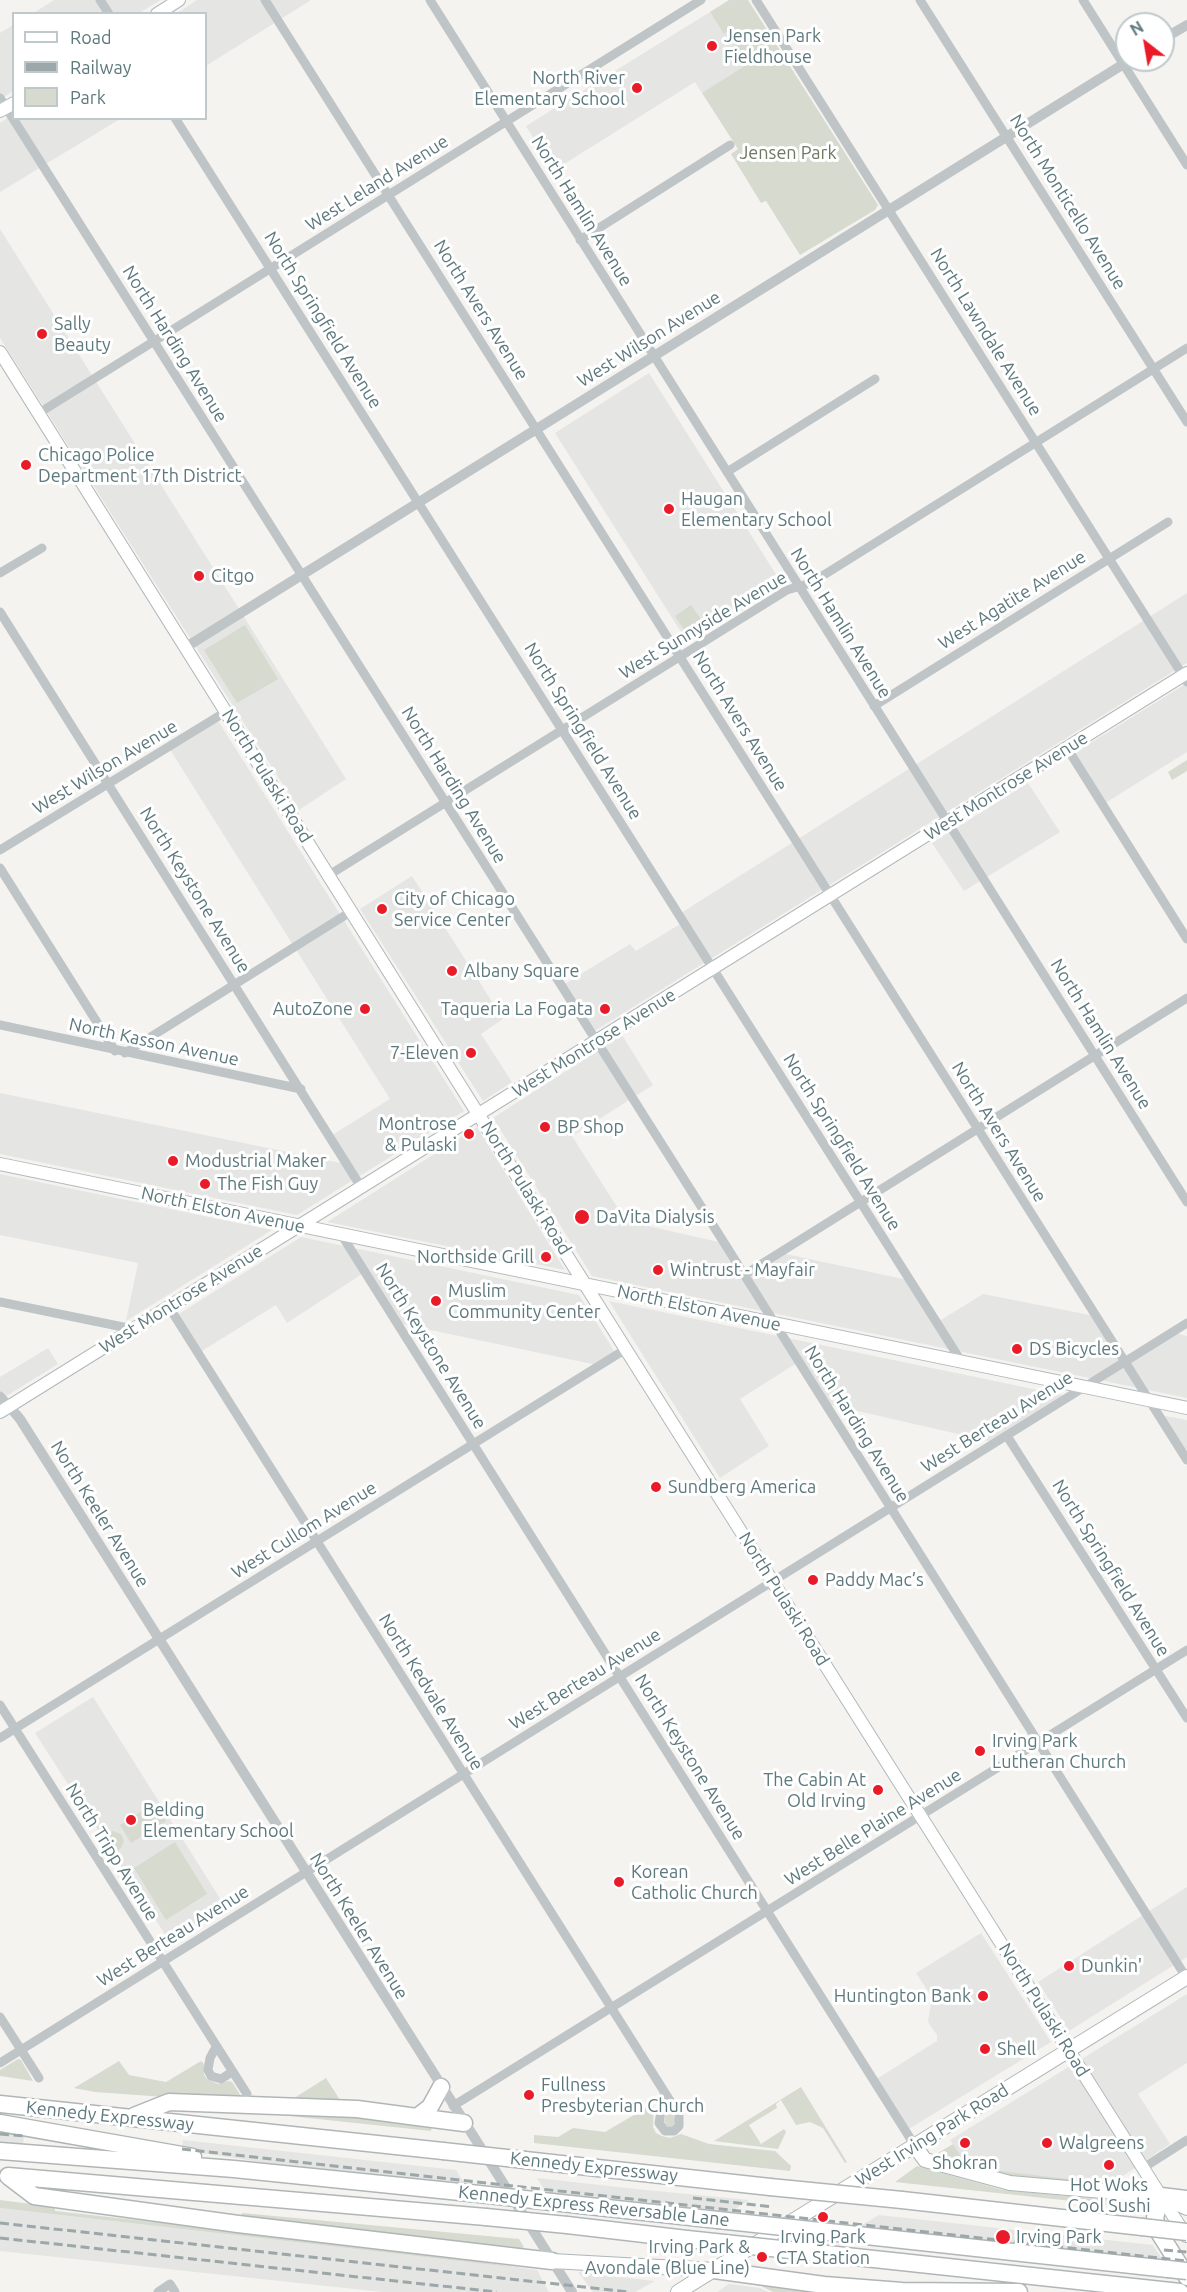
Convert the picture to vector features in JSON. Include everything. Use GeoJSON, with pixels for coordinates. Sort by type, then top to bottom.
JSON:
{"type":"FeatureCollection","features":[{"type":"Feature","properties":{"kind":"highway"},"geometry":{"type":"LineString","coordinates":[[417,2117],[430,2107],[441,2086]]}},
{"type":"Feature","properties":{"kind":"highway"},"geometry":{"type":"LineString","coordinates":[[132,2117],[170,2102],[357,2109],[464,2123]]}},
{"type":"Feature","properties":{"kind":"highway","name":"Kennedy Expressway"},"geometry":{"type":"LineString","coordinates":[[0,2104],[902,2200],[1187,2234]]}},
{"type":"Feature","properties":{"kind":"highway"},"geometry":{"type":"LineString","coordinates":[[0,2123],[202,2158],[234,2169]]}},
{"type":"Feature","properties":{"kind":"highway","name":"Kennedy Express Reversable Lane"},"geometry":{"type":"LineString","coordinates":[[0,2151],[234,2169],[1187,2271]]}},
{"type":"Feature","properties":{"kind":"highway"},"geometry":{"type":"LineString","coordinates":[[5,2176],[34,2196],[238,2224],[552,2261]]}},
{"type":"Feature","properties":{"kind":"highway"},"geometry":{"type":"LineString","coordinates":[[5,2176],[486,2217],[1180,2292]]}},
{"type":"Feature","properties":{"kind":"highway"},"geometry":{"type":"LineString","coordinates":[[1187,2199],[1161,2196],[1155,2218],[1158,2230],[1187,2277]]}},
{"type":"Feature","properties":{"kind":"highway"},"geometry":{"type":"LineString","coordinates":[[714,2270],[824,2285],[891,2290],[1019,2292]]}},
{"type":"Feature","properties":{"kind":"main road"},"geometry":{"type":"LineString","coordinates":[[160,12],[179,0]]}},
{"type":"Feature","properties":{"kind":"main road","name":"North Pulaski Road"},"geometry":{"type":"LineString","coordinates":[[0,352],[921,1817],[1187,2234]]}},
{"type":"Feature","properties":{"kind":"main road","name":"West Montrose Avenue"},"geometry":{"type":"LineString","coordinates":[[4,1409],[947,822],[1186,677]]}},
{"type":"Feature","properties":{"kind":"main road","name":"North Elston Avenue"},"geometry":{"type":"LineString","coordinates":[[0,1164],[1187,1407]]}},
{"type":"Feature","properties":{"kind":"main road","name":"West Irving Park Road"},"geometry":{"type":"LineString","coordinates":[[678,2292],[1187,1976]]}},
{"type":"Feature","properties":{"kind":"main road"},"geometry":{"type":"LineString","coordinates":[[915,2146],[925,2160],[1010,2183],[1161,2196],[1187,2208]]}},
{"type":"Feature","properties":{"kind":"main road"},"geometry":{"type":"LineString","coordinates":[[552,2261],[714,2270]]}},
{"type":"Feature","properties":{"kind":"street","name":"North Avers Avenue"},"geometry":{"type":"LineString","coordinates":[[265,0],[1187,1460]]}},
{"type":"Feature","properties":{"kind":"street","name":"West Leland Avenue"},"geometry":{"type":"LineString","coordinates":[[39,413],[701,0]]}},
{"type":"Feature","properties":{"kind":"street","name":"North Lawndale Avenue"},"geometry":{"type":"LineString","coordinates":[[756,0],[1186,677]]}},
{"type":"Feature","properties":{"kind":"street","name":"North Monticello Avenue"},"geometry":{"type":"LineString","coordinates":[[920,0],[1187,422]]}},
{"type":"Feature","properties":{"kind":"street"},"geometry":{"type":"LineString","coordinates":[[1083,0],[1115,45]]}},
{"type":"Feature","properties":{"kind":"street","name":"North Hamlin Avenue"},"geometry":{"type":"LineString","coordinates":[[434,2],[580,240],[1187,1202]]}},
{"type":"Feature","properties":{"kind":"street","name":"West Wilson Avenue"},"geometry":{"type":"LineString","coordinates":[[186,647],[1115,70]]}},
{"type":"Feature","properties":{"kind":"street"},"geometry":{"type":"LineString","coordinates":[[1133,72],[1187,165]]}},
{"type":"Feature","properties":{"kind":"street","name":"North Harding Avenue"},"geometry":{"type":"LineString","coordinates":[[14,120],[1187,1976]]}},
{"type":"Feature","properties":{"kind":"street","name":"North Springfield Avenue"},"geometry":{"type":"LineString","coordinates":[[176,120],[961,1361]]}},
{"type":"Feature","properties":{"kind":"street"},"geometry":{"type":"LineString","coordinates":[[580,240],[730,145]]}},
{"type":"Feature","properties":{"kind":"street","name":"West Sunnyside Avenue"},"geometry":{"type":"LineString","coordinates":[[329,875],[787,590],[811,583],[1187,348]]}},
{"type":"Feature","properties":{"kind":"street"},"geometry":{"type":"LineString","coordinates":[[727,472],[875,379]]}},
{"type":"Feature","properties":{"kind":"street","name":"West Agatite Avenue"},"geometry":{"type":"LineString","coordinates":[[874,706],[1168,522]]}},
{"type":"Feature","properties":{"kind":"street"},"geometry":{"type":"LineString","coordinates":[[0,573],[42,548]]}},
{"type":"Feature","properties":{"kind":"street","name":"North Keystone Avenue"},"geometry":{"type":"LineString","coordinates":[[0,612],[362,1187]]}},
{"type":"Feature","properties":{"kind":"street","name":"West Wilson Avenue"},"geometry":{"type":"LineString","coordinates":[[0,850],[227,711]]}},
{"type":"Feature","properties":{"kind":"street"},"geometry":{"type":"LineString","coordinates":[[1067,748],[1187,939]]}},
{"type":"Feature","properties":{"kind":"street"},"geometry":{"type":"LineString","coordinates":[[0,868],[120,1052],[352,911]]}},
{"type":"Feature","properties":{"kind":"street"},"geometry":{"type":"LineString","coordinates":[[744,1275],[1187,998]]}},
{"type":"Feature","properties":{"kind":"street","name":"North Kasson Avenue"},"geometry":{"type":"LineString","coordinates":[[0,1025],[301,1089]]}},
{"type":"Feature","properties":{"kind":"street","name":"North Keystone Avenue"},"geometry":{"type":"LineString","coordinates":[[341,1234],[915,2146]]}},
{"type":"Feature","properties":{"kind":"street"},"geometry":{"type":"LineString","coordinates":[[0,1302],[133,1329]]}},
{"type":"Feature","properties":{"kind":"street","name":"North Kedvale Avenue"},"geometry":{"type":"LineString","coordinates":[[169,1307],[664,2094]]}},
{"type":"Feature","properties":{"kind":"street","name":"West Berteau Avenue"},"geometry":{"type":"LineString","coordinates":[[0,2063],[1187,1323]]}},
{"type":"Feature","properties":{"kind":"street","name":"West Cullom Avenue"},"geometry":{"type":"LineString","coordinates":[[0,1738],[626,1349]]}},
{"type":"Feature","properties":{"kind":"street","name":"North Keeler Avenue"},"geometry":{"type":"LineString","coordinates":[[0,1396],[4,1409],[20,1419],[572,2292]]}},
{"type":"Feature","properties":{"kind":"street","name":"North Springfield Avenue"},"geometry":{"type":"LineString","coordinates":[[1007,1436],[1187,1718]]}},
{"type":"Feature","properties":{"kind":"street","name":"West Belle Plaine Avenue"},"geometry":{"type":"LineString","coordinates":[[453,2106],[1187,1650]]}},
{"type":"Feature","properties":{"kind":"street","name":"North Tripp Avenue"},"geometry":{"type":"LineString","coordinates":[[0,1705],[247,2094]]}},
{"type":"Feature","properties":{"kind":"street"},"geometry":{"type":"LineString","coordinates":[[0,2017],[39,2078]]}},
{"type":"Feature","properties":{"kind":"street"},"geometry":{"type":"LineString","coordinates":[[216,2047],[210,2058],[208,2070],[211,2076],[221,2079],[232,2072]]}},
{"type":"Feature","properties":{"kind":"street"},"geometry":{"type":"LineString","coordinates":[[1143,2168],[1187,2140]]}},
{"type":"Feature","properties":{"kind":"street"},"geometry":{"type":"LineString","coordinates":[[158,2292],[172,2288]]}},
{"type":"Feature","properties":{"kind":"shaded area"},"geometry":{"type":"Polygon","coordinates":[[[54,0],[161,0],[141,12],[35,12],[54,0]]]}},
{"type":"Feature","properties":{"kind":"shaded area"},"geometry":{"type":"Polygon","coordinates":[[[197,0],[311,0],[207,65],[207,12],[179,12],[197,0]]]}},
{"type":"Feature","properties":{"kind":"shaded area","name":"North River Elementary School"},"geometry":{"type":"Polygon","coordinates":[[[710,12],[747,65],[702,93],[695,82],[553,171],[526,126],[710,12]]]}},
{"type":"Feature","properties":{"kind":"shaded area"},"geometry":{"type":"Polygon","coordinates":[[[12,26],[12,92],[0,100],[0,33],[12,26]]]}},
{"type":"Feature","properties":{"kind":"shaded area"},"geometry":{"type":"Polygon","coordinates":[[[12,115],[12,120],[118,120],[0,192],[0,123],[12,115]]]}},
{"type":"Feature","properties":{"kind":"shaded area"},"geometry":{"type":"Polygon","coordinates":[[[0,229],[346,779],[299,810],[0,338],[0,229]]]}},
{"type":"Feature","properties":{"kind":"shaded area","name":"Haugan Elementary School"},"geometry":{"type":"Polygon","coordinates":[[[649,373],[782,584],[688,643],[555,433],[649,373]]]}},
{"type":"Feature","properties":{"kind":"shaded area"},"geometry":{"type":"Polygon","coordinates":[[[1187,593],[1187,663],[593,1032],[563,985],[630,944],[636,951],[685,921],[681,913],[1187,593]]]}},
{"type":"Feature","properties":{"kind":"shaded area"},"geometry":{"type":"Polygon","coordinates":[[[1187,683],[1187,752],[1102,805],[1071,755],[1187,683]]]}},
{"type":"Feature","properties":{"kind":"shaded area"},"geometry":{"type":"Polygon","coordinates":[[[217,719],[464,1111],[297,1215],[0,1154],[0,1093],[346,1164],[329,1137],[390,1099],[169,748],[217,719]]]}},
{"type":"Feature","properties":{"kind":"shaded area"},"geometry":{"type":"Polygon","coordinates":[[[1028,783],[1060,832],[964,891],[932,843],[1028,783]]]}},
{"type":"Feature","properties":{"kind":"shaded area","name":"Albany Square"},"geometry":{"type":"Polygon","coordinates":[[[412,876],[503,1019],[481,1034],[512,1082],[483,1101],[360,909],[412,876]]]}},
{"type":"Feature","properties":{"kind":"shaded area"},"geometry":{"type":"Polygon","coordinates":[[[622,1035],[653,1085],[572,1136],[626,1221],[723,1243],[743,1276],[781,1253],[908,1280],[936,1323],[983,1294],[1095,1316],[1124,1363],[1174,1333],[1187,1336],[1187,1398],[592,1276],[493,1118],[622,1035]]]}},
{"type":"Feature","properties":{"kind":"shaded area"},"geometry":{"type":"Polygon","coordinates":[[[477,1127],[565,1270],[327,1222],[477,1127]]]}},
{"type":"Feature","properties":{"kind":"shaded area"},"geometry":{"type":"Polygon","coordinates":[[[0,1174],[272,1230],[126,1321],[138,1263],[0,1235],[0,1174]]]}},
{"type":"Feature","properties":{"kind":"shaded area"},"geometry":{"type":"Polygon","coordinates":[[[301,1237],[579,1295],[616,1354],[597,1365],[397,1323],[365,1272],[287,1323],[276,1305],[197,1354],[174,1317],[301,1237]]]}},
{"type":"Feature","properties":{"kind":"shaded area"},"geometry":{"type":"Polygon","coordinates":[[[609,1301],[1067,1396],[993,1442],[827,1404],[800,1361],[740,1399],[769,1446],[720,1478],[609,1301]]]}},
{"type":"Feature","properties":{"kind":"shaded area"},"geometry":{"type":"Polygon","coordinates":[[[48,1348],[58,1364],[0,1400],[0,1377],[48,1348]]]}},
{"type":"Feature","properties":{"kind":"shaded area"},"geometry":{"type":"Polygon","coordinates":[[[1160,1415],[1187,1420],[1187,1457],[1160,1415]]]}},
{"type":"Feature","properties":{"kind":"shaded area","name":"Belding Elementary School"},"geometry":{"type":"Polygon","coordinates":[[[93,1697],[226,1908],[170,1942],[35,1733],[93,1697]]]}},
{"type":"Feature","properties":{"kind":"shaded area"},"geometry":{"type":"Polygon","coordinates":[[[1187,1887],[1187,1957],[1069,2031],[1038,1982],[1187,1887]]]}},
{"type":"Feature","properties":{"kind":"shaded area"},"geometry":{"type":"Polygon","coordinates":[[[981,1933],[1051,2042],[907,2130],[875,2080],[937,2041],[937,2035],[928,2022],[932,1997],[916,1973],[981,1933]]]}},
{"type":"Feature","properties":{"kind":"shaded area"},"geometry":{"type":"Polygon","coordinates":[[[1187,1994],[1187,2063],[1138,2094],[1170,2144],[1111,2184],[967,2167],[950,2140],[1187,1994]]]}},
{"type":"Feature","properties":{"kind":"shaded area"},"geometry":{"type":"Polygon","coordinates":[[[0,2130],[24,2133],[23,2146],[0,2144],[0,2130]]]}},
{"type":"Feature","properties":{"kind":"shaded area"},"geometry":{"type":"Polygon","coordinates":[[[183,2140],[456,2170],[466,2186],[306,2169],[182,2150],[183,2140]]]}},
{"type":"Feature","properties":{"kind":"shaded area"},"geometry":{"type":"Polygon","coordinates":[[[537,2178],[749,2200],[726,2215],[548,2195],[537,2178]]]}},
{"type":"Feature","properties":{"kind":"shaded area"},"geometry":{"type":"Polygon","coordinates":[[[0,2208],[537,2270],[549,2292],[382,2292],[0,2251],[0,2208]]]}},
{"type":"Feature","properties":{"kind":"shaded area"},"geometry":{"type":"Polygon","coordinates":[[[879,2215],[1153,2245],[1164,2262],[857,2228],[879,2215]]]}},
{"type":"Feature","properties":{"kind":"shaded area"},"geometry":{"type":"Polygon","coordinates":[[[578,2272],[655,2281],[635,2292],[593,2292],[578,2272]]]}},
{"type":"Feature","properties":{"kind":"shaded area"},"geometry":{"type":"Polygon","coordinates":[[[729,2284],[760,2288],[768,2292],[717,2292],[729,2284]]]}},
{"type":"Feature","properties":{"kind":"green space","name":"Jensen Park"},"geometry":{"type":"Polygon","coordinates":[[[729,0],[748,0],[878,205],[875,210],[800,255],[766,201],[761,203],[731,154],[738,149],[702,93],[746,65],[726,32],[724,34],[710,12],[729,0]]]}},
{"type":"Feature","properties":{"kind":"green space"},"geometry":{"type":"Polygon","coordinates":[[[691,605],[703,622],[686,633],[675,616],[691,605]]]}},
{"type":"Feature","properties":{"kind":"green space"},"geometry":{"type":"Polygon","coordinates":[[[245,625],[278,679],[237,703],[204,650],[245,625]]]}},
{"type":"Feature","properties":{"kind":"green space"},"geometry":{"type":"Polygon","coordinates":[[[1187,760],[1187,771],[1172,780],[1168,772],[1187,760]]]}},
{"type":"Feature","properties":{"kind":"green space"},"geometry":{"type":"Polygon","coordinates":[[[155,1803],[166,1821],[131,1843],[120,1825],[155,1803]]]}},
{"type":"Feature","properties":{"kind":"green space"},"geometry":{"type":"Polygon","coordinates":[[[113,1831],[121,1834],[124,1841],[121,1848],[115,1852],[104,1836],[113,1831]]]}},
{"type":"Feature","properties":{"kind":"green space"},"geometry":{"type":"Polygon","coordinates":[[[175,1842],[207,1894],[166,1920],[134,1868],[175,1842]]]}},
{"type":"Feature","properties":{"kind":"green space"},"geometry":{"type":"Polygon","coordinates":[[[18,2059],[21,2060],[33,2081],[0,2076],[0,2070],[18,2059]]]}},
{"type":"Feature","properties":{"kind":"green space"},"geometry":{"type":"Polygon","coordinates":[[[119,2061],[129,2075],[166,2082],[201,2061],[204,2064],[204,2075],[207,2079],[218,2084],[232,2082],[243,2099],[179,2098],[95,2092],[74,2088],[119,2061]]]}},
{"type":"Feature","properties":{"kind":"green space"},"geometry":{"type":"Polygon","coordinates":[[[326,2078],[340,2100],[291,2100],[326,2078]]]}},
{"type":"Feature","properties":{"kind":"green space"},"geometry":{"type":"Polygon","coordinates":[[[801,2087],[847,2162],[845,2163],[823,2128],[810,2122],[796,2125],[781,2100],[776,2104],[777,2108],[749,2125],[761,2144],[784,2129],[786,2132],[778,2149],[714,2141],[801,2087]]]}},
{"type":"Feature","properties":{"kind":"green space"},"geometry":{"type":"Polygon","coordinates":[[[651,2105],[654,2107],[653,2127],[656,2133],[662,2136],[670,2138],[681,2134],[709,2144],[775,2151],[791,2166],[790,2171],[534,2143],[534,2135],[558,2137],[573,2128],[605,2132],[651,2105]]]}},
{"type":"Feature","properties":{"kind":"green space"},"geometry":{"type":"Polygon","coordinates":[[[668,2107],[676,2120],[670,2127],[664,2121],[668,2107]]]}},
{"type":"Feature","properties":{"kind":"green space"},"geometry":{"type":"Polygon","coordinates":[[[306,2110],[432,2125],[431,2131],[261,2113],[306,2110]]]}},
{"type":"Feature","properties":{"kind":"green space"},"geometry":{"type":"Polygon","coordinates":[[[953,2144],[968,2167],[1100,2183],[1100,2185],[1010,2177],[967,2167],[933,2156],[953,2144]]]}},
{"type":"Feature","properties":{"kind":"green space"},"geometry":{"type":"Polygon","coordinates":[[[917,2166],[1003,2190],[1110,2200],[1109,2205],[895,2182],[917,2166]]]}},
{"type":"Feature","properties":{"kind":"green space"},"geometry":{"type":"Polygon","coordinates":[[[0,2200],[55,2207],[55,2211],[361,2245],[537,2270],[0,2208],[0,2200]]]}},
{"type":"Feature","properties":{"kind":"green space"},"geometry":{"type":"Polygon","coordinates":[[[242,2213],[519,2239],[524,2247],[519,2250],[241,2216],[242,2213]]]}},
{"type":"Feature","properties":{"kind":"green space"},"geometry":{"type":"Polygon","coordinates":[[[732,2281],[843,2292],[773,2292],[761,2286],[732,2281]]]}},
{"type":"Feature","properties":{"kind":"railway"},"geometry":{"type":"LineString","coordinates":[[0,2134],[24,2136]]}},
{"type":"Feature","properties":{"kind":"railway"},"geometry":{"type":"LineString","coordinates":[[182,2149],[1187,2261]]}},
{"type":"Feature","properties":{"kind":"railway"},"geometry":{"type":"LineString","coordinates":[[693,2198],[773,2207]]}},
{"type":"Feature","properties":{"kind":"railway"},"geometry":{"type":"LineString","coordinates":[[0,2223],[629,2292]]}},
{"type":"Feature","properties":{"kind":"railway"},"geometry":{"type":"LineString","coordinates":[[0,2238],[497,2292]]}},
{"type":"Feature","properties":{"kind":"railway"},"geometry":{"type":"LineString","coordinates":[[1164,2250],[1187,2252]]}},
{"type":"Feature","properties":{"kind":"place","name":"Jensen Park Fieldhouse"},"geometry":{"type":"Point","coordinates":[712,46]}},
{"type":"Feature","properties":{"kind":"place","name":"North River Elementary School"},"geometry":{"type":"Point","coordinates":[637,88]}},
{"type":"Feature","properties":{"kind":"place","name":"Sally Beauty"},"geometry":{"type":"Point","coordinates":[42,334]}},
{"type":"Feature","properties":{"kind":"place","name":"Chicago Police Department 17th District"},"geometry":{"type":"Point","coordinates":[26,465]}},
{"type":"Feature","properties":{"kind":"place","name":"Haugan Elementary School"},"geometry":{"type":"Point","coordinates":[669,509]}},
{"type":"Feature","properties":{"kind":"place","name":"Citgo"},"geometry":{"type":"Point","coordinates":[199,576]}},
{"type":"Feature","properties":{"kind":"place","name":"City of Chicago Service Center"},"geometry":{"type":"Point","coordinates":[382,909]}},
{"type":"Feature","properties":{"kind":"place","name":"Albany Square"},"geometry":{"type":"Point","coordinates":[452,971]}},
{"type":"Feature","properties":{"kind":"place","name":"AutoZone"},"geometry":{"type":"Point","coordinates":[365,1009]}},
{"type":"Feature","properties":{"kind":"place","name":"Taqueria La Fogata"},"geometry":{"type":"Point","coordinates":[605,1009]}},
{"type":"Feature","properties":{"kind":"place","name":"7-Eleven"},"geometry":{"type":"Point","coordinates":[471,1053]}},
{"type":"Feature","properties":{"kind":"place","name":"BP Shop"},"geometry":{"type":"Point","coordinates":[545,1127]}},
{"type":"Feature","properties":{"kind":"place","name":"Montrose & Pulaski"},"geometry":{"type":"Point","coordinates":[469,1134]}},
{"type":"Feature","properties":{"kind":"place","name":"Modustrial Maker"},"geometry":{"type":"Point","coordinates":[173,1161]}},
{"type":"Feature","properties":{"kind":"place","name":"The Fish Guy"},"geometry":{"type":"Point","coordinates":[205,1184]}},
{"type":"Feature","properties":{"kind":"place","name":"DaVita Dialysis"},"geometry":{"type":"Point","coordinates":[582,1217]}},
{"type":"Feature","properties":{"kind":"place","name":"Northside Grill"},"geometry":{"type":"Point","coordinates":[546,1257]}},
{"type":"Feature","properties":{"kind":"place","name":"Wintrust - Mayfair"},"geometry":{"type":"Point","coordinates":[658,1270]}},
{"type":"Feature","properties":{"kind":"place","name":"Muslim Community Center"},"geometry":{"type":"Point","coordinates":[436,1301]}},
{"type":"Feature","properties":{"kind":"place","name":"DS Bicycles"},"geometry":{"type":"Point","coordinates":[1017,1349]}},
{"type":"Feature","properties":{"kind":"place","name":"Sundberg America"},"geometry":{"type":"Point","coordinates":[656,1487]}},
{"type":"Feature","properties":{"kind":"place","name":"Paddy Mac’s"},"geometry":{"type":"Point","coordinates":[813,1580]}},
{"type":"Feature","properties":{"kind":"place","name":"Irving Park Lutheran Church"},"geometry":{"type":"Point","coordinates":[980,1751]}},
{"type":"Feature","properties":{"kind":"place","name":"The Cabin At Old Irving"},"geometry":{"type":"Point","coordinates":[878,1790]}},
{"type":"Feature","properties":{"kind":"place","name":"Belding Elementary School"},"geometry":{"type":"Point","coordinates":[131,1820]}},
{"type":"Feature","properties":{"kind":"place","name":"Korean Catholic Church"},"geometry":{"type":"Point","coordinates":[619,1882]}},
{"type":"Feature","properties":{"kind":"place","name":"Dunkin'"},"geometry":{"type":"Point","coordinates":[1069,1966]}},
{"type":"Feature","properties":{"kind":"place","name":"Huntington Bank"},"geometry":{"type":"Point","coordinates":[983,1996]}},
{"type":"Feature","properties":{"kind":"place","name":"Shell"},"geometry":{"type":"Point","coordinates":[985,2049]}},
{"type":"Feature","properties":{"kind":"place","name":"Fullness Presbyterian Church"},"geometry":{"type":"Point","coordinates":[529,2095]}},
{"type":"Feature","properties":{"kind":"place","name":"Shokran"},"geometry":{"type":"Point","coordinates":[965,2143]}},
{"type":"Feature","properties":{"kind":"place","name":"Walgreens"},"geometry":{"type":"Point","coordinates":[1047,2143]}},
{"type":"Feature","properties":{"kind":"place","name":"Hot Woks Cool Sushi"},"geometry":{"type":"Point","coordinates":[1109,2165]}},
{"type":"Feature","properties":{"kind":"place","name":"Irving Park CTA Station"},"geometry":{"type":"Point","coordinates":[823,2217]}},
{"type":"Feature","properties":{"kind":"place","name":"Irving Park"},"geometry":{"type":"Point","coordinates":[1003,2237]}},
{"type":"Feature","properties":{"kind":"place","name":"Irving Park & Avondale (Blue Line)"},"geometry":{"type":"Point","coordinates":[762,2257]}}]}
